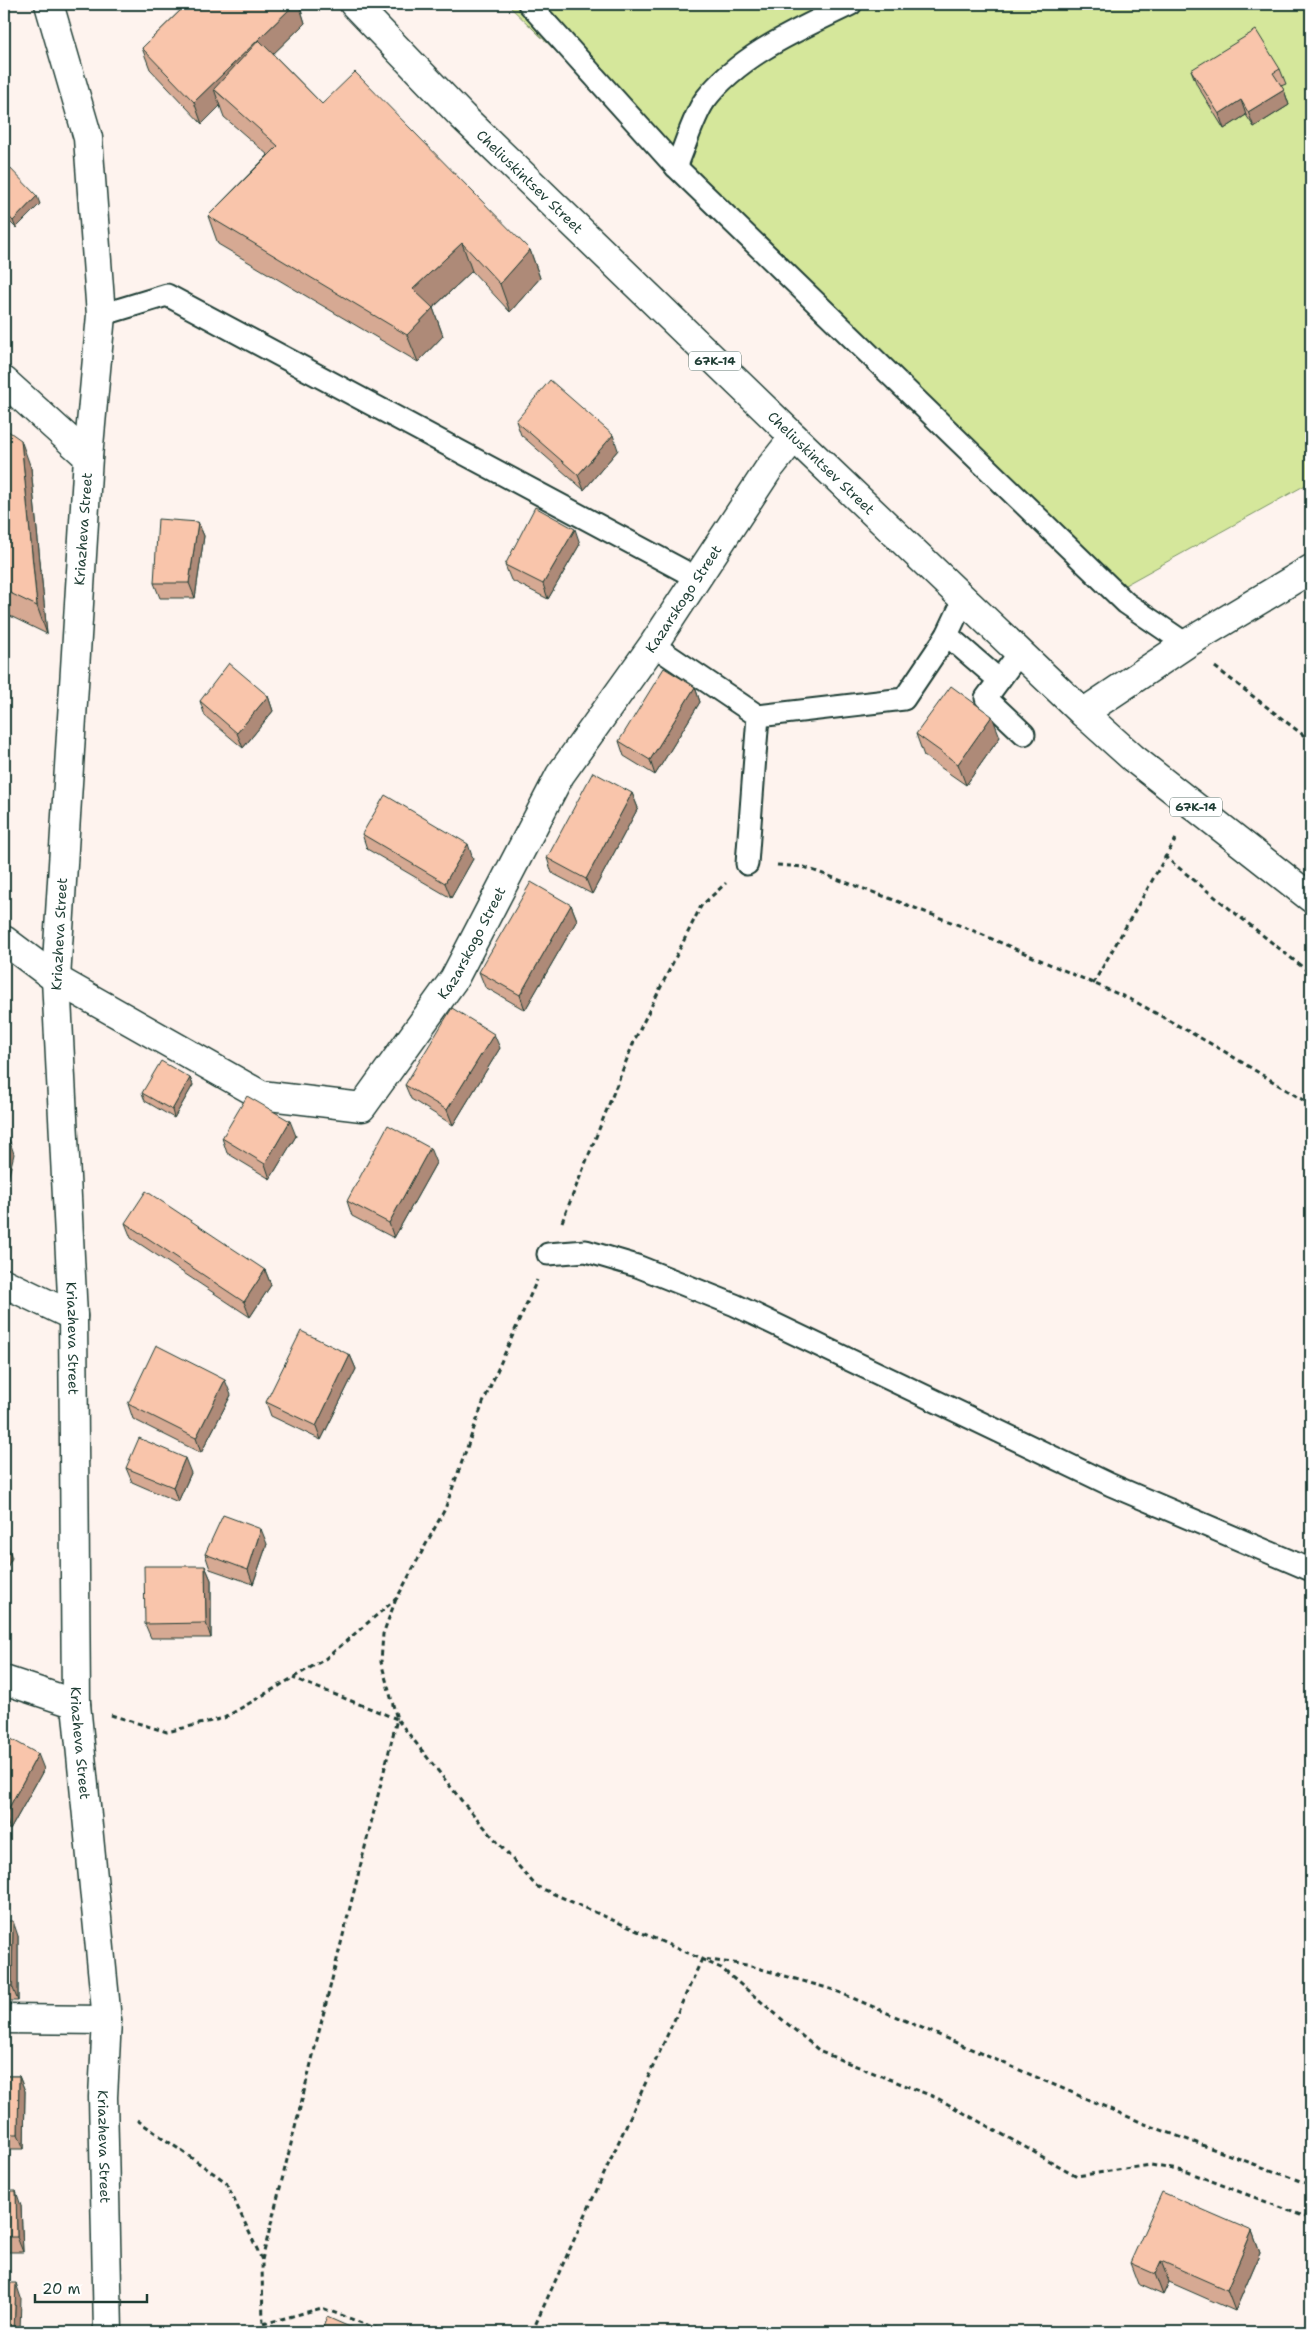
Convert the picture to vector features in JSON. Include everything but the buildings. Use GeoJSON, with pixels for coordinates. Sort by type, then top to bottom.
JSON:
{"type":"FeatureCollection","features":[{"type":"Feature","properties":{"kind":"street"},"geometry":{"type":"LineString","coordinates":[[49,4],[88,138],[101,315],[88,457]]}},
{"type":"Feature","properties":{"kind":"street","name":"Cheliuskintsev Street"},"geometry":{"type":"LineString","coordinates":[[354,4],[463,116],[794,438],[1083,713],[1133,758],[1311,898]]}},
{"type":"Feature","properties":{"kind":"street","name":"Kriazheva Street"},"geometry":{"type":"LineString","coordinates":[[4,381],[88,457],[56,979],[72,1316],[76,1704],[107,2020],[103,2097],[108,2332]]}},
{"type":"Feature","properties":{"kind":"street","name":"Kazarskogo Street"},"geometry":{"type":"LineString","coordinates":[[4,940],[56,979],[261,1095],[362,1107],[454,979],[560,775],[653,645],[768,470],[794,438]]}},
{"type":"Feature","properties":{"kind":"street"},"geometry":{"type":"LineString","coordinates":[[1083,713],[1186,644],[1311,569]]}},
{"type":"Feature","properties":{"kind":"street"},"geometry":{"type":"LineString","coordinates":[[4,1283],[72,1316]]}},
{"type":"Feature","properties":{"kind":"street"},"geometry":{"type":"LineString","coordinates":[[4,1680],[76,1704]]}},
{"type":"Feature","properties":{"kind":"street"},"geometry":{"type":"LineString","coordinates":[[4,2018],[107,2020]]}},
{"type":"Feature","properties":{"kind":"lane"},"geometry":{"type":"LineString","coordinates":[[529,4],[676,167],[1126,603],[1186,644]]}},
{"type":"Feature","properties":{"kind":"lane"},"geometry":{"type":"LineString","coordinates":[[676,167],[704,102],[738,65],[814,22],[851,4]]}},
{"type":"Feature","properties":{"kind":"lane"},"geometry":{"type":"LineString","coordinates":[[101,315],[167,295],[697,578]]}},
{"type":"Feature","properties":{"kind":"lane"},"geometry":{"type":"LineString","coordinates":[[653,645],[758,716],[904,698],[947,635],[964,598]]}},
{"type":"Feature","properties":{"kind":"lane"},"geometry":{"type":"LineString","coordinates":[[947,635],[999,680]]}},
{"type":"Feature","properties":{"kind":"lane"},"geometry":{"type":"LineString","coordinates":[[1020,652],[986,698],[1024,734]]}},
{"type":"Feature","properties":{"kind":"lane"},"geometry":{"type":"LineString","coordinates":[[747,864],[758,716]]}},
{"type":"Feature","properties":{"kind":"lane"},"geometry":{"type":"LineString","coordinates":[[548,1254],[586,1251],[637,1266],[735,1304],[1111,1486],[1311,1570]]}},
{"type":"Feature","properties":{"kind":"path"},"geometry":{"type":"LineString","coordinates":[[1186,644],[1311,741]]}},
{"type":"Feature","properties":{"kind":"path"},"geometry":{"type":"LineString","coordinates":[[1093,984],[1164,856],[1197,807]]}},
{"type":"Feature","properties":{"kind":"path"},"geometry":{"type":"LineString","coordinates":[[1164,856],[1311,974]]}},
{"type":"Feature","properties":{"kind":"path"},"geometry":{"type":"LineString","coordinates":[[1311,1106],[1222,1050],[1134,1001],[974,932],[804,867],[747,864],[701,906],[635,1039],[595,1145],[483,1402],[445,1509],[397,1598],[383,1634],[381,1662],[397,1719],[465,1806],[536,1886],[721,1968],[821,2052],[936,2098],[1077,2176],[1150,2165],[1188,2172],[1311,2219]]}},
{"type":"Feature","properties":{"kind":"path"},"geometry":{"type":"LineString","coordinates":[[76,1704],[167,1732],[224,1718],[324,1659],[397,1598]]}},
{"type":"Feature","properties":{"kind":"path"},"geometry":{"type":"LineString","coordinates":[[292,1678],[397,1719]]}},
{"type":"Feature","properties":{"kind":"path"},"geometry":{"type":"LineString","coordinates":[[263,2332],[262,2260],[397,1719]]}},
{"type":"Feature","properties":{"kind":"path"},"geometry":{"type":"LineString","coordinates":[[702,1959],[747,1965],[834,1990],[1145,2124],[1311,2185]]}},
{"type":"Feature","properties":{"kind":"path"},"geometry":{"type":"LineString","coordinates":[[532,2332],[702,1959]]}},
{"type":"Feature","properties":{"kind":"path"},"geometry":{"type":"LineString","coordinates":[[103,2097],[226,2182],[262,2260]]}},
{"type":"Feature","properties":{"kind":"path"},"geometry":{"type":"LineString","coordinates":[[263,2324],[322,2308],[386,2332]]}},
{"type":"Feature","properties":{"kind":"green space"},"geometry":{"type":"Polygon","coordinates":[[[507,4],[1311,4],[1311,482],[1116,590],[507,4]]]}}]}
